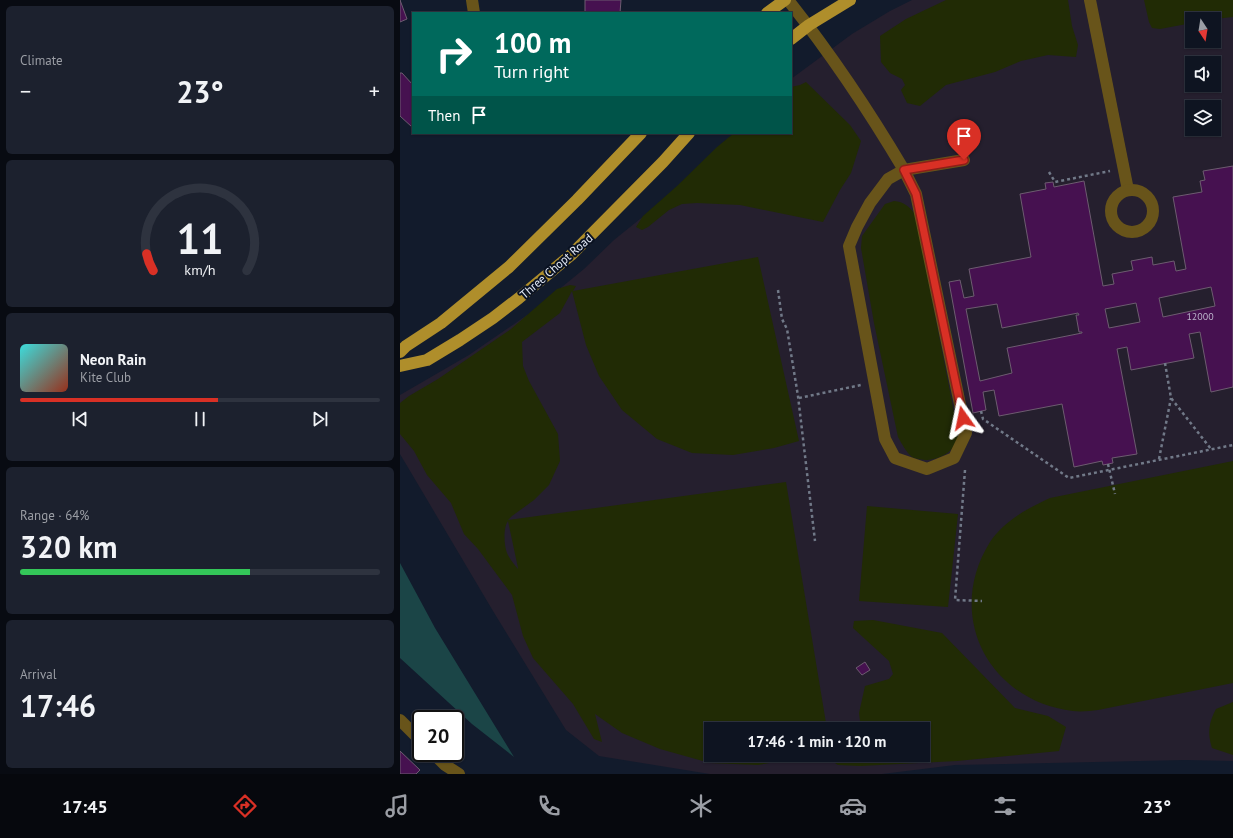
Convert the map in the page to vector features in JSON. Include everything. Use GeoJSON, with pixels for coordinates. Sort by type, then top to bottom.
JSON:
{"type":"FeatureCollection","features":[{"type":"Feature","properties":{"kind":"main road"},"geometry":{"type":"LineString","coordinates":[[768,12],[785,0]]}},
{"type":"Feature","properties":{"kind":"main road"},"geometry":{"type":"LineString","coordinates":[[792,38],[809,25],[850,0]]}},
{"type":"Feature","properties":{"kind":"main road"},"geometry":{"type":"LineString","coordinates":[[400,352],[406,346],[441,323],[509,267],[577,200],[640,134]]}},
{"type":"Feature","properties":{"kind":"main road","name":"Three Chopt Road"},"geometry":{"type":"LineString","coordinates":[[400,366],[427,360],[493,318],[519,298],[571,255],[688,134]]}},
{"type":"Feature","properties":{"kind":"street"},"geometry":{"type":"LineString","coordinates":[[472,0],[474,12]]}},
{"type":"Feature","properties":{"kind":"street"},"geometry":{"type":"LineString","coordinates":[[788,0],[809,25],[869,111],[904,170],[916,194],[966,433],[954,458],[927,469],[895,458],[885,439],[849,246],[870,203],[888,179],[904,170],[964,160]]}},
{"type":"Feature","properties":{"kind":"street"},"geometry":{"type":"LineString","coordinates":[[1090,0],[1128,190]]}},
{"type":"Feature","properties":{"kind":"street"},"geometry":{"type":"LineString","coordinates":[[400,720],[412,732]]}},
{"type":"Feature","properties":{"kind":"street"},"geometry":{"type":"LineString","coordinates":[[441,762],[445,766],[459,774]]}},
{"type":"Feature","properties":{"kind":"path"},"geometry":{"type":"LineString","coordinates":[[1049,172],[1055,182],[1111,170]]}},
{"type":"Feature","properties":{"kind":"path"},"geometry":{"type":"LineString","coordinates":[[778,290],[782,319],[787,329],[798,398],[815,541]]}},
{"type":"Feature","properties":{"kind":"path"},"geometry":{"type":"LineString","coordinates":[[1159,459],[1171,398],[1165,363]]}},
{"type":"Feature","properties":{"kind":"path"},"geometry":{"type":"LineString","coordinates":[[798,398],[863,384]]}},
{"type":"Feature","properties":{"kind":"path"},"geometry":{"type":"LineString","coordinates":[[1171,398],[1211,449]]}},
{"type":"Feature","properties":{"kind":"path"},"geometry":{"type":"LineString","coordinates":[[981,411],[983,419],[1068,478],[1233,444]]}},
{"type":"Feature","properties":{"kind":"path"},"geometry":{"type":"LineString","coordinates":[[1108,464],[1115,494]]}},
{"type":"Feature","properties":{"kind":"path"},"geometry":{"type":"LineString","coordinates":[[965,470],[955,600],[982,601]]}},
{"type":"Feature","properties":{"kind":"shaded area"},"geometry":{"type":"Polygon","coordinates":[[[912,0],[1233,0],[1233,761],[1185,760],[955,765],[882,774],[710,774],[599,756],[566,730],[493,611],[400,454],[400,395],[469,355],[530,313],[584,269],[614,240],[686,182],[789,134],[792,134],[792,78],[852,34],[890,11],[912,0]]]}},
{"type":"Feature","properties":{"kind":"shaded area"},"geometry":{"type":"Polygon","coordinates":[[[946,0],[1068,0],[1072,26],[1078,45],[1076,57],[1048,55],[1021,61],[995,72],[946,85],[920,106],[907,103],[901,90],[905,85],[902,79],[890,73],[881,62],[880,36],[906,19],[946,0]]]}},
{"type":"Feature","properties":{"kind":"shaded area"},"geometry":{"type":"Polygon","coordinates":[[[1144,0],[1233,0],[1233,17],[1221,18],[1221,12],[1185,12],[1185,24],[1160,29],[1152,28],[1149,22],[1144,0]]]}},
{"type":"Feature","properties":{"kind":"shaded area"},"geometry":{"type":"Polygon","coordinates":[[[806,82],[850,125],[861,141],[851,173],[823,222],[740,205],[697,203],[682,204],[669,210],[642,230],[636,227],[643,216],[733,134],[792,134],[792,87],[806,82]]]}},
{"type":"Feature","properties":{"kind":"shaded area"},"geometry":{"type":"Polygon","coordinates":[[[894,201],[901,202],[906,205],[915,214],[958,430],[955,445],[948,453],[938,458],[927,460],[912,457],[898,437],[874,323],[861,248],[862,236],[885,204],[894,201]]]}},
{"type":"Feature","properties":{"kind":"shaded area"},"geometry":{"type":"Polygon","coordinates":[[[758,257],[799,441],[774,448],[733,455],[692,453],[657,439],[622,410],[599,376],[586,345],[572,291],[560,313],[522,342],[523,366],[529,381],[558,434],[560,461],[549,485],[534,500],[508,520],[786,482],[826,722],[704,722],[704,761],[660,749],[622,733],[595,714],[602,742],[594,739],[573,704],[533,658],[523,636],[512,595],[478,549],[464,534],[451,503],[427,475],[414,451],[400,434],[400,403],[511,329],[557,289],[570,285],[576,286],[573,291],[758,257]],[[508,521],[505,532],[506,550],[510,559],[518,569],[508,521]]]}},
{"type":"Feature","properties":{"kind":"shaded area"},"geometry":{"type":"Polygon","coordinates":[[[1233,461],[1233,683],[1098,710],[1073,711],[1043,704],[1018,691],[998,673],[983,650],[974,625],[972,598],[977,570],[990,542],[1009,521],[1033,506],[1050,498],[1233,461]]]}},
{"type":"Feature","properties":{"kind":"shaded area"},"geometry":{"type":"Polygon","coordinates":[[[867,506],[958,514],[948,607],[859,601],[867,506]]]}},
{"type":"Feature","properties":{"kind":"shaded area"},"geometry":{"type":"Polygon","coordinates":[[[400,563],[435,628],[514,757],[464,717],[464,710],[457,710],[400,658],[400,563]]]}},
{"type":"Feature","properties":{"kind":"shaded area"},"geometry":{"type":"Polygon","coordinates":[[[873,620],[942,633],[1015,708],[1048,716],[1066,727],[1059,751],[957,761],[860,766],[838,765],[834,762],[930,762],[930,722],[860,722],[859,713],[865,686],[889,679],[893,674],[889,661],[853,628],[854,621],[873,620]]]}},
{"type":"Feature","properties":{"kind":"shaded area"},"geometry":{"type":"Polygon","coordinates":[[[1233,702],[1233,755],[1212,748],[1209,732],[1210,723],[1216,709],[1233,702]]]}},
{"type":"Feature","properties":{"kind":"shaded area"},"geometry":{"type":"Polygon","coordinates":[[[706,762],[776,762],[758,765],[706,762]]]}},
{"type":"Feature","properties":{"kind":"building"},"geometry":{"type":"Polygon","coordinates":[[[400,0],[407,19],[400,22],[400,0]]]}},
{"type":"Feature","properties":{"kind":"building"},"geometry":{"type":"Polygon","coordinates":[[[585,0],[621,0],[620,12],[585,12],[585,0]]]}},
{"type":"Feature","properties":{"kind":"building"},"geometry":{"type":"Polygon","coordinates":[[[400,73],[402,73],[412,84],[412,127],[400,116],[400,73]]]}},
{"type":"Feature","properties":{"kind":"building"},"geometry":{"type":"Polygon","coordinates":[[[1233,166],[1233,387],[1211,392],[1200,332],[1189,334],[1194,358],[1131,370],[1127,347],[1117,349],[1137,454],[1112,458],[1113,463],[1103,465],[1102,461],[1074,467],[1062,404],[999,416],[994,390],[983,392],[986,410],[973,413],[949,282],[960,280],[964,298],[974,296],[969,269],[1031,257],[1020,194],[1046,189],[1045,183],[1053,182],[1054,187],[1084,181],[1103,286],[1114,284],[1112,274],[1133,270],[1131,261],[1152,257],[1153,265],[1174,261],[1176,271],[1186,269],[1173,197],[1202,192],[1200,181],[1205,180],[1203,171],[1233,166]],[[1211,287],[1159,298],[1163,317],[1215,306],[1211,287]],[[1136,303],[1105,309],[1109,328],[1140,322],[1136,303]],[[997,304],[966,309],[980,381],[1012,373],[1007,348],[1082,333],[1079,332],[1076,315],[1079,315],[1078,313],[1002,328],[997,304]]]}},
{"type":"Feature","properties":{"kind":"building"},"geometry":{"type":"Polygon","coordinates":[[[865,662],[870,670],[862,675],[856,668],[865,662]]]}},
{"type":"Feature","properties":{"kind":"building"},"geometry":{"type":"Polygon","coordinates":[[[400,751],[420,770],[416,774],[400,774],[400,751]]]}},
{"type":"Feature","properties":{"kind":"route"},"geometry":{"type":"LineString","coordinates":[[963,418],[916,194],[904,170],[964,160]]}}]}
